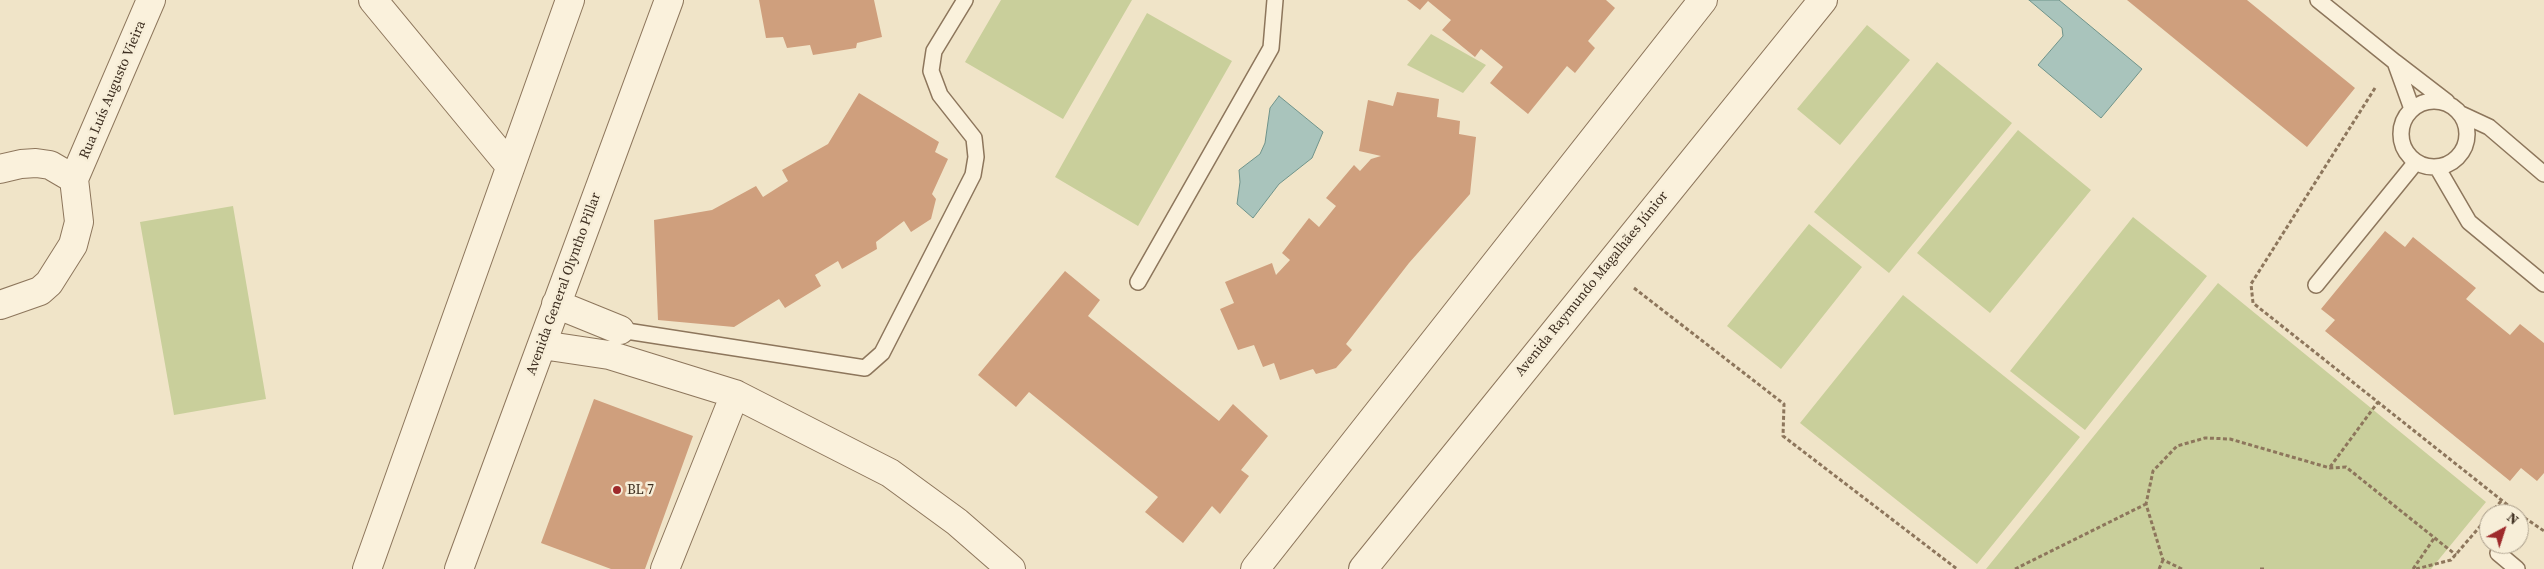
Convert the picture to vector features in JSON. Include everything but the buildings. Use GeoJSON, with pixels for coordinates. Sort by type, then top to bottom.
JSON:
{"type":"FeatureCollection","features":[{"type":"Feature","properties":{"kind":"street","name":"Rua Luís Augusto Vieira"},"geometry":{"type":"LineString","coordinates":[[0,304],[40,291],[49,283],[73,245],[79,222],[74,179],[151,0]]}},
{"type":"Feature","properties":{"kind":"street"},"geometry":{"type":"LineString","coordinates":[[373,0],[510,166]]}},
{"type":"Feature","properties":{"kind":"street"},"geometry":{"type":"LineString","coordinates":[[367,569],[570,0]]}},
{"type":"Feature","properties":{"kind":"street","name":"Avenida General Olyntho Pillar"},"geometry":{"type":"LineString","coordinates":[[458,569],[669,0]]}},
{"type":"Feature","properties":{"kind":"street","name":"Avenida Raymundo Magalhães Júnior"},"geometry":{"type":"LineString","coordinates":[[1363,569],[1606,266],[1823,0]]}},
{"type":"Feature","properties":{"kind":"street"},"geometry":{"type":"LineString","coordinates":[[1255,569],[1694,4]]}},
{"type":"Feature","properties":{"kind":"street"},"geometry":{"type":"LineString","coordinates":[[0,169],[36,163],[50,165],[74,179]]}},
{"type":"Feature","properties":{"kind":"street"},"geometry":{"type":"LineString","coordinates":[[556,304],[620,330]]}},
{"type":"Feature","properties":{"kind":"street"},"geometry":{"type":"LineString","coordinates":[[542,345],[610,355],[735,394],[890,473],[957,522],[1000,566]]}},
{"type":"Feature","properties":{"kind":"street"},"geometry":{"type":"LineString","coordinates":[[666,569],[735,394]]}},
{"type":"Feature","properties":{"kind":"lane"},"geometry":{"type":"LineString","coordinates":[[620,330],[865,368],[882,353],[973,175],[976,157],[974,138],[940,95],[931,71],[934,51],[965,0]]}},
{"type":"Feature","properties":{"kind":"lane"},"geometry":{"type":"LineString","coordinates":[[1138,282],[1271,48],[1275,0]]}},
{"type":"Feature","properties":{"kind":"lane"},"geometry":{"type":"LineString","coordinates":[[2318,0],[2457,110],[2468,132],[2466,143],[2456,160],[2437,167],[2426,166],[2416,162],[2403,146],[2400,136],[2401,126],[2412,108],[2432,100],[2443,101],[2457,110],[2489,127],[2544,174]]}},
{"type":"Feature","properties":{"kind":"lane"},"geometry":{"type":"LineString","coordinates":[[2395,62],[2412,108]]}},
{"type":"Feature","properties":{"kind":"lane"},"geometry":{"type":"LineString","coordinates":[[2316,285],[2416,162]]}},
{"type":"Feature","properties":{"kind":"lane"},"geometry":{"type":"LineString","coordinates":[[2437,167],[2468,222],[2544,284]]}},
{"type":"Feature","properties":{"kind":"lane"},"geometry":{"type":"LineString","coordinates":[[2499,554],[2517,569]]}},
{"type":"Feature","properties":{"kind":"path"},"geometry":{"type":"LineString","coordinates":[[2378,83],[2251,284],[2250,292],[2253,303],[2507,504]]}},
{"type":"Feature","properties":{"kind":"path"},"geometry":{"type":"LineString","coordinates":[[1606,266],[1784,404],[1783,436],[1957,569]]}},
{"type":"Feature","properties":{"kind":"path"},"geometry":{"type":"LineString","coordinates":[[2330,468],[2378,402]]}},
{"type":"Feature","properties":{"kind":"path"},"geometry":{"type":"LineString","coordinates":[[2159,569],[2163,560],[2146,504],[2153,471],[2177,446],[2205,438],[2230,439],[2330,468],[2346,468],[2456,555]]}},
{"type":"Feature","properties":{"kind":"path"},"geometry":{"type":"LineString","coordinates":[[2499,504],[2502,500]]}},
{"type":"Feature","properties":{"kind":"path"},"geometry":{"type":"LineString","coordinates":[[2015,569],[2146,504]]}},
{"type":"Feature","properties":{"kind":"path"},"geometry":{"type":"LineString","coordinates":[[2529,521],[2544,531]]}},
{"type":"Feature","properties":{"kind":"path"},"geometry":{"type":"LineString","coordinates":[[2414,569],[2451,560],[2479,528]]}},
{"type":"Feature","properties":{"kind":"path"},"geometry":{"type":"LineString","coordinates":[[2414,569],[2435,537]]}},
{"type":"Feature","properties":{"kind":"path"},"geometry":{"type":"LineString","coordinates":[[2163,560],[2182,569]]}},
{"type":"Feature","properties":{"kind":"path"},"geometry":{"type":"LineString","coordinates":[[2260,569],[2265,569]]}},
{"type":"Feature","properties":{"kind":"green space"},"geometry":{"type":"Polygon","coordinates":[[[1001,0],[1132,0],[1063,119],[965,62],[1001,0]]]}},
{"type":"Feature","properties":{"kind":"green space"},"geometry":{"type":"Polygon","coordinates":[[[1147,13],[1232,61],[1138,226],[1055,177],[1147,13]]]}},
{"type":"Feature","properties":{"kind":"green space"},"geometry":{"type":"Polygon","coordinates":[[[1867,25],[1910,60],[1840,145],[1797,109],[1867,25]]]}},
{"type":"Feature","properties":{"kind":"green space"},"geometry":{"type":"Polygon","coordinates":[[[1431,34],[1486,65],[1463,93],[1407,65],[1431,34]]]}},
{"type":"Feature","properties":{"kind":"green space"},"geometry":{"type":"Polygon","coordinates":[[[1937,62],[2012,123],[1889,273],[1814,212],[1937,62]]]}},
{"type":"Feature","properties":{"kind":"green space"},"geometry":{"type":"Polygon","coordinates":[[[2018,130],[2091,190],[1990,313],[1917,253],[2018,130]]]}},
{"type":"Feature","properties":{"kind":"green space"},"geometry":{"type":"Polygon","coordinates":[[[233,206],[266,399],[174,415],[140,222],[233,206]]]}},
{"type":"Feature","properties":{"kind":"green space"},"geometry":{"type":"Polygon","coordinates":[[[2133,217],[2207,276],[2085,430],[2010,371],[2133,217]]]}},
{"type":"Feature","properties":{"kind":"green space"},"geometry":{"type":"Polygon","coordinates":[[[1809,224],[1862,267],[1781,369],[1727,326],[1809,224]]]}},
{"type":"Feature","properties":{"kind":"green space"},"geometry":{"type":"Polygon","coordinates":[[[2218,283],[2486,502],[2479,504],[2479,511],[2431,569],[1986,569],[2218,283]]]}},
{"type":"Feature","properties":{"kind":"green space"},"geometry":{"type":"Polygon","coordinates":[[[1903,295],[2080,437],[1977,564],[1800,423],[1903,295]]]}},
{"type":"Feature","properties":{"kind":"water"},"geometry":{"type":"Polygon","coordinates":[[[2029,0],[2059,0],[2142,69],[2101,118],[2038,65],[2063,36],[2062,28],[2029,0]]]}},
{"type":"Feature","properties":{"kind":"water"},"geometry":{"type":"Polygon","coordinates":[[[1279,96],[1323,132],[1312,158],[1279,184],[1253,218],[1237,204],[1240,182],[1239,170],[1260,154],[1265,143],[1270,108],[1279,96]]]}},
{"type":"Feature","properties":{"kind":"place","name":"BL 7"},"geometry":{"type":"Point","coordinates":[617,490]}}]}
